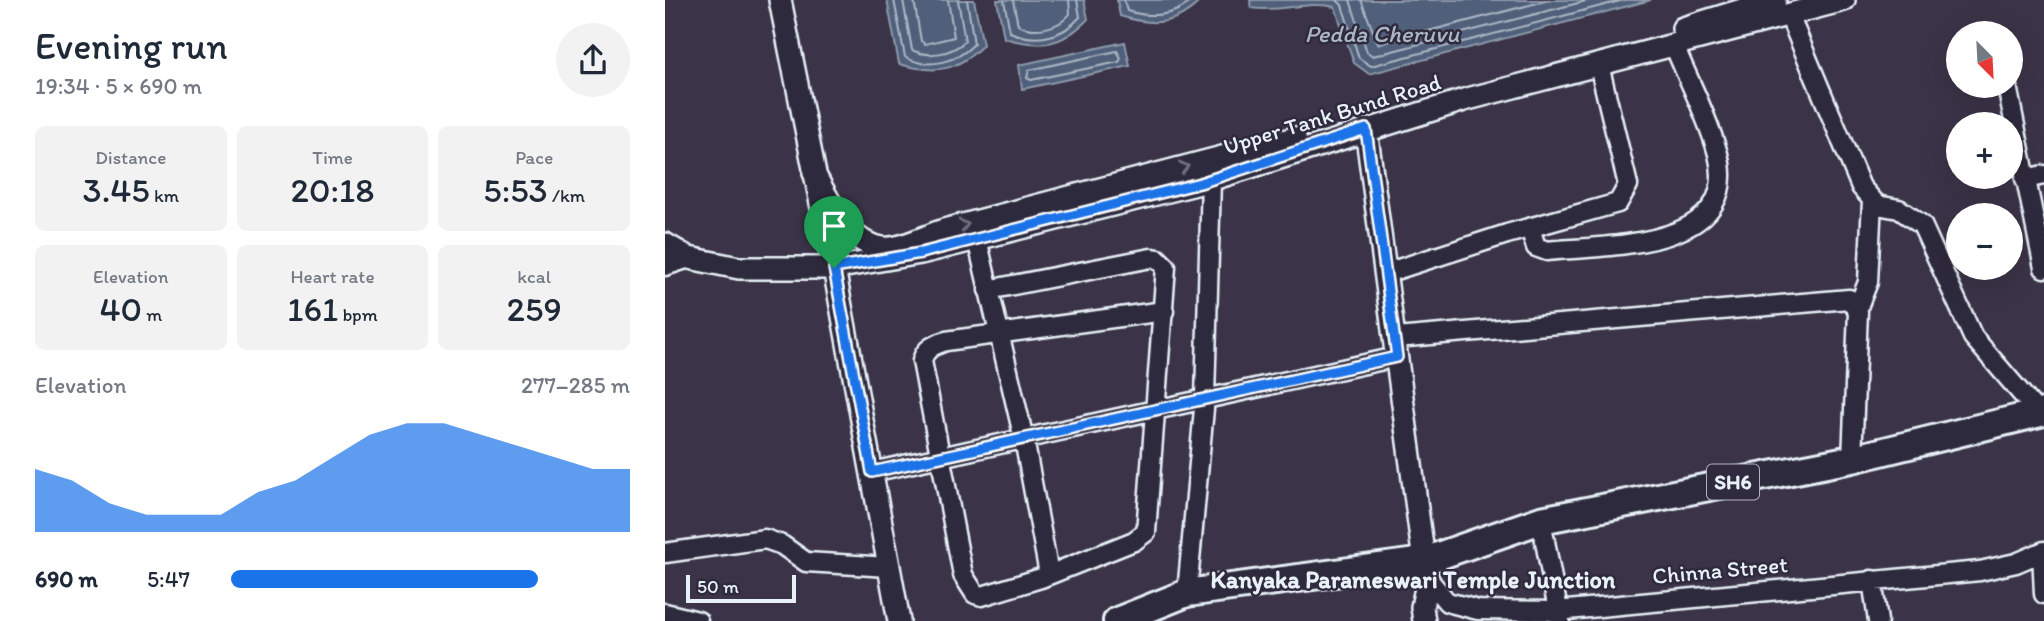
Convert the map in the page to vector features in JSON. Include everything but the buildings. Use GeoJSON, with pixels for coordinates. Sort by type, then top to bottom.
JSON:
{"type":"FeatureCollection","features":[{"type":"Feature","properties":{"kind":"main road","name":"SH6"},"geometry":{"type":"LineString","coordinates":[[1426,570],[1541,520],[1852,459],[2041,413]]}},
{"type":"Feature","properties":{"kind":"main road"},"geometry":{"type":"LineString","coordinates":[[1117,621],[1187,593],[1426,570]]}},
{"type":"Feature","properties":{"kind":"street"},"geometry":{"type":"LineString","coordinates":[[780,0],[834,268],[899,621]]}},
{"type":"Feature","properties":{"kind":"street","name":"Upper Tank Bund Road"},"geometry":{"type":"LineString","coordinates":[[814,173],[829,202],[846,225],[868,245],[895,248],[944,230],[1782,7],[1844,0]]}},
{"type":"Feature","properties":{"kind":"street"},"geometry":{"type":"LineString","coordinates":[[1782,7],[1861,187],[1872,201],[1899,209],[1923,225],[1973,337],[2041,413]]}},
{"type":"Feature","properties":{"kind":"street","name":"Upper Tank Bund Road"},"geometry":{"type":"LineString","coordinates":[[665,244],[689,258],[739,268],[834,268],[921,253],[1211,180],[1366,129],[1674,45],[1782,7]]}},
{"type":"Feature","properties":{"kind":"street"},"geometry":{"type":"LineString","coordinates":[[1530,228],[1536,247],[1547,251],[1648,241],[1681,232],[1709,211],[1717,198],[1721,177],[1718,154],[1674,45]]}},
{"type":"Feature","properties":{"kind":"street"},"geometry":{"type":"LineString","coordinates":[[1386,273],[1530,228],[1609,208],[1618,203],[1627,191],[1624,166],[1599,65]]}},
{"type":"Feature","properties":{"kind":"street"},"geometry":{"type":"LineString","coordinates":[[2009,98],[2044,268]]}},
{"type":"Feature","properties":{"kind":"street"},"geometry":{"type":"LineString","coordinates":[[1366,129],[1426,570],[1422,607],[1425,621]]}},
{"type":"Feature","properties":{"kind":"street"},"geometry":{"type":"LineString","coordinates":[[2025,179],[2044,175]]}},
{"type":"Feature","properties":{"kind":"street"},"geometry":{"type":"LineString","coordinates":[[1187,593],[1205,398],[1211,180]]}},
{"type":"Feature","properties":{"kind":"street"},"geometry":{"type":"LineString","coordinates":[[1852,459],[1858,307],[1868,282],[1872,201]]}},
{"type":"Feature","properties":{"kind":"street"},"geometry":{"type":"LineString","coordinates":[[977,239],[1024,439],[1049,575]]}},
{"type":"Feature","properties":{"kind":"street"},"geometry":{"type":"LineString","coordinates":[[665,266],[689,258]]}},
{"type":"Feature","properties":{"kind":"street"},"geometry":{"type":"LineString","coordinates":[[988,290],[1158,259],[1165,267],[1164,311],[1146,533],[1134,541],[1049,575],[993,594],[975,594],[963,575],[922,361],[924,354],[929,347],[946,341],[1164,311]]}},
{"type":"Feature","properties":{"kind":"street"},"geometry":{"type":"LineString","coordinates":[[872,472],[1205,398],[1397,348],[1843,297],[1858,307]]}},
{"type":"Feature","properties":{"kind":"street"},"geometry":{"type":"LineString","coordinates":[[1541,520],[1559,616]]}},
{"type":"Feature","properties":{"kind":"street"},"geometry":{"type":"LineString","coordinates":[[665,553],[765,539],[782,545],[806,562],[889,567]]}},
{"type":"Feature","properties":{"kind":"street"},"geometry":{"type":"LineString","coordinates":[[2043,552],[2044,594]]}},
{"type":"Feature","properties":{"kind":"street","name":"Chinna Street"},"geometry":{"type":"LineString","coordinates":[[1426,570],[1447,602],[1479,616],[1559,616],[1872,580],[1980,571],[2043,552]]}},
{"type":"Feature","properties":{"kind":"street"},"geometry":{"type":"LineString","coordinates":[[1872,580],[1878,621]]}},
{"type":"Feature","properties":{"kind":"street"},"geometry":{"type":"LineString","coordinates":[[665,613],[698,621]]}},
{"type":"Feature","properties":{"kind":"water"},"geometry":{"type":"Polygon","coordinates":[[[887,0],[974,0],[983,45],[954,66],[934,70],[899,64],[887,0]]]}},
{"type":"Feature","properties":{"kind":"water"},"geometry":{"type":"Polygon","coordinates":[[[997,0],[1084,0],[1088,19],[1059,40],[1039,44],[1017,41],[1004,38],[997,0]]]}},
{"type":"Feature","properties":{"kind":"water"},"geometry":{"type":"Polygon","coordinates":[[[1117,0],[1201,0],[1182,15],[1163,22],[1154,22],[1120,16],[1117,0]]]}},
{"type":"Feature","properties":{"kind":"water","name":"Pedda Cheruvu"},"geometry":{"type":"Polygon","coordinates":[[[1250,0],[1651,0],[1369,74],[1354,63],[1335,7],[1315,5],[1262,9],[1251,8],[1250,0]]]}},
{"type":"Feature","properties":{"kind":"water"},"geometry":{"type":"Polygon","coordinates":[[[1125,42],[1130,66],[1022,89],[1019,65],[1125,42]]]}},
{"type":"Feature","properties":{"kind":"district","name":"Kanyaka Parameswari Temple Junction"},"geometry":{"type":"Point","coordinates":[1413,580]}},
{"type":"Feature","properties":{"kind":"route"},"geometry":{"type":"LineString","coordinates":[[1366,129],[1397,357],[872,472],[834,268],[921,253],[1200,183],[1366,129]]}}]}
